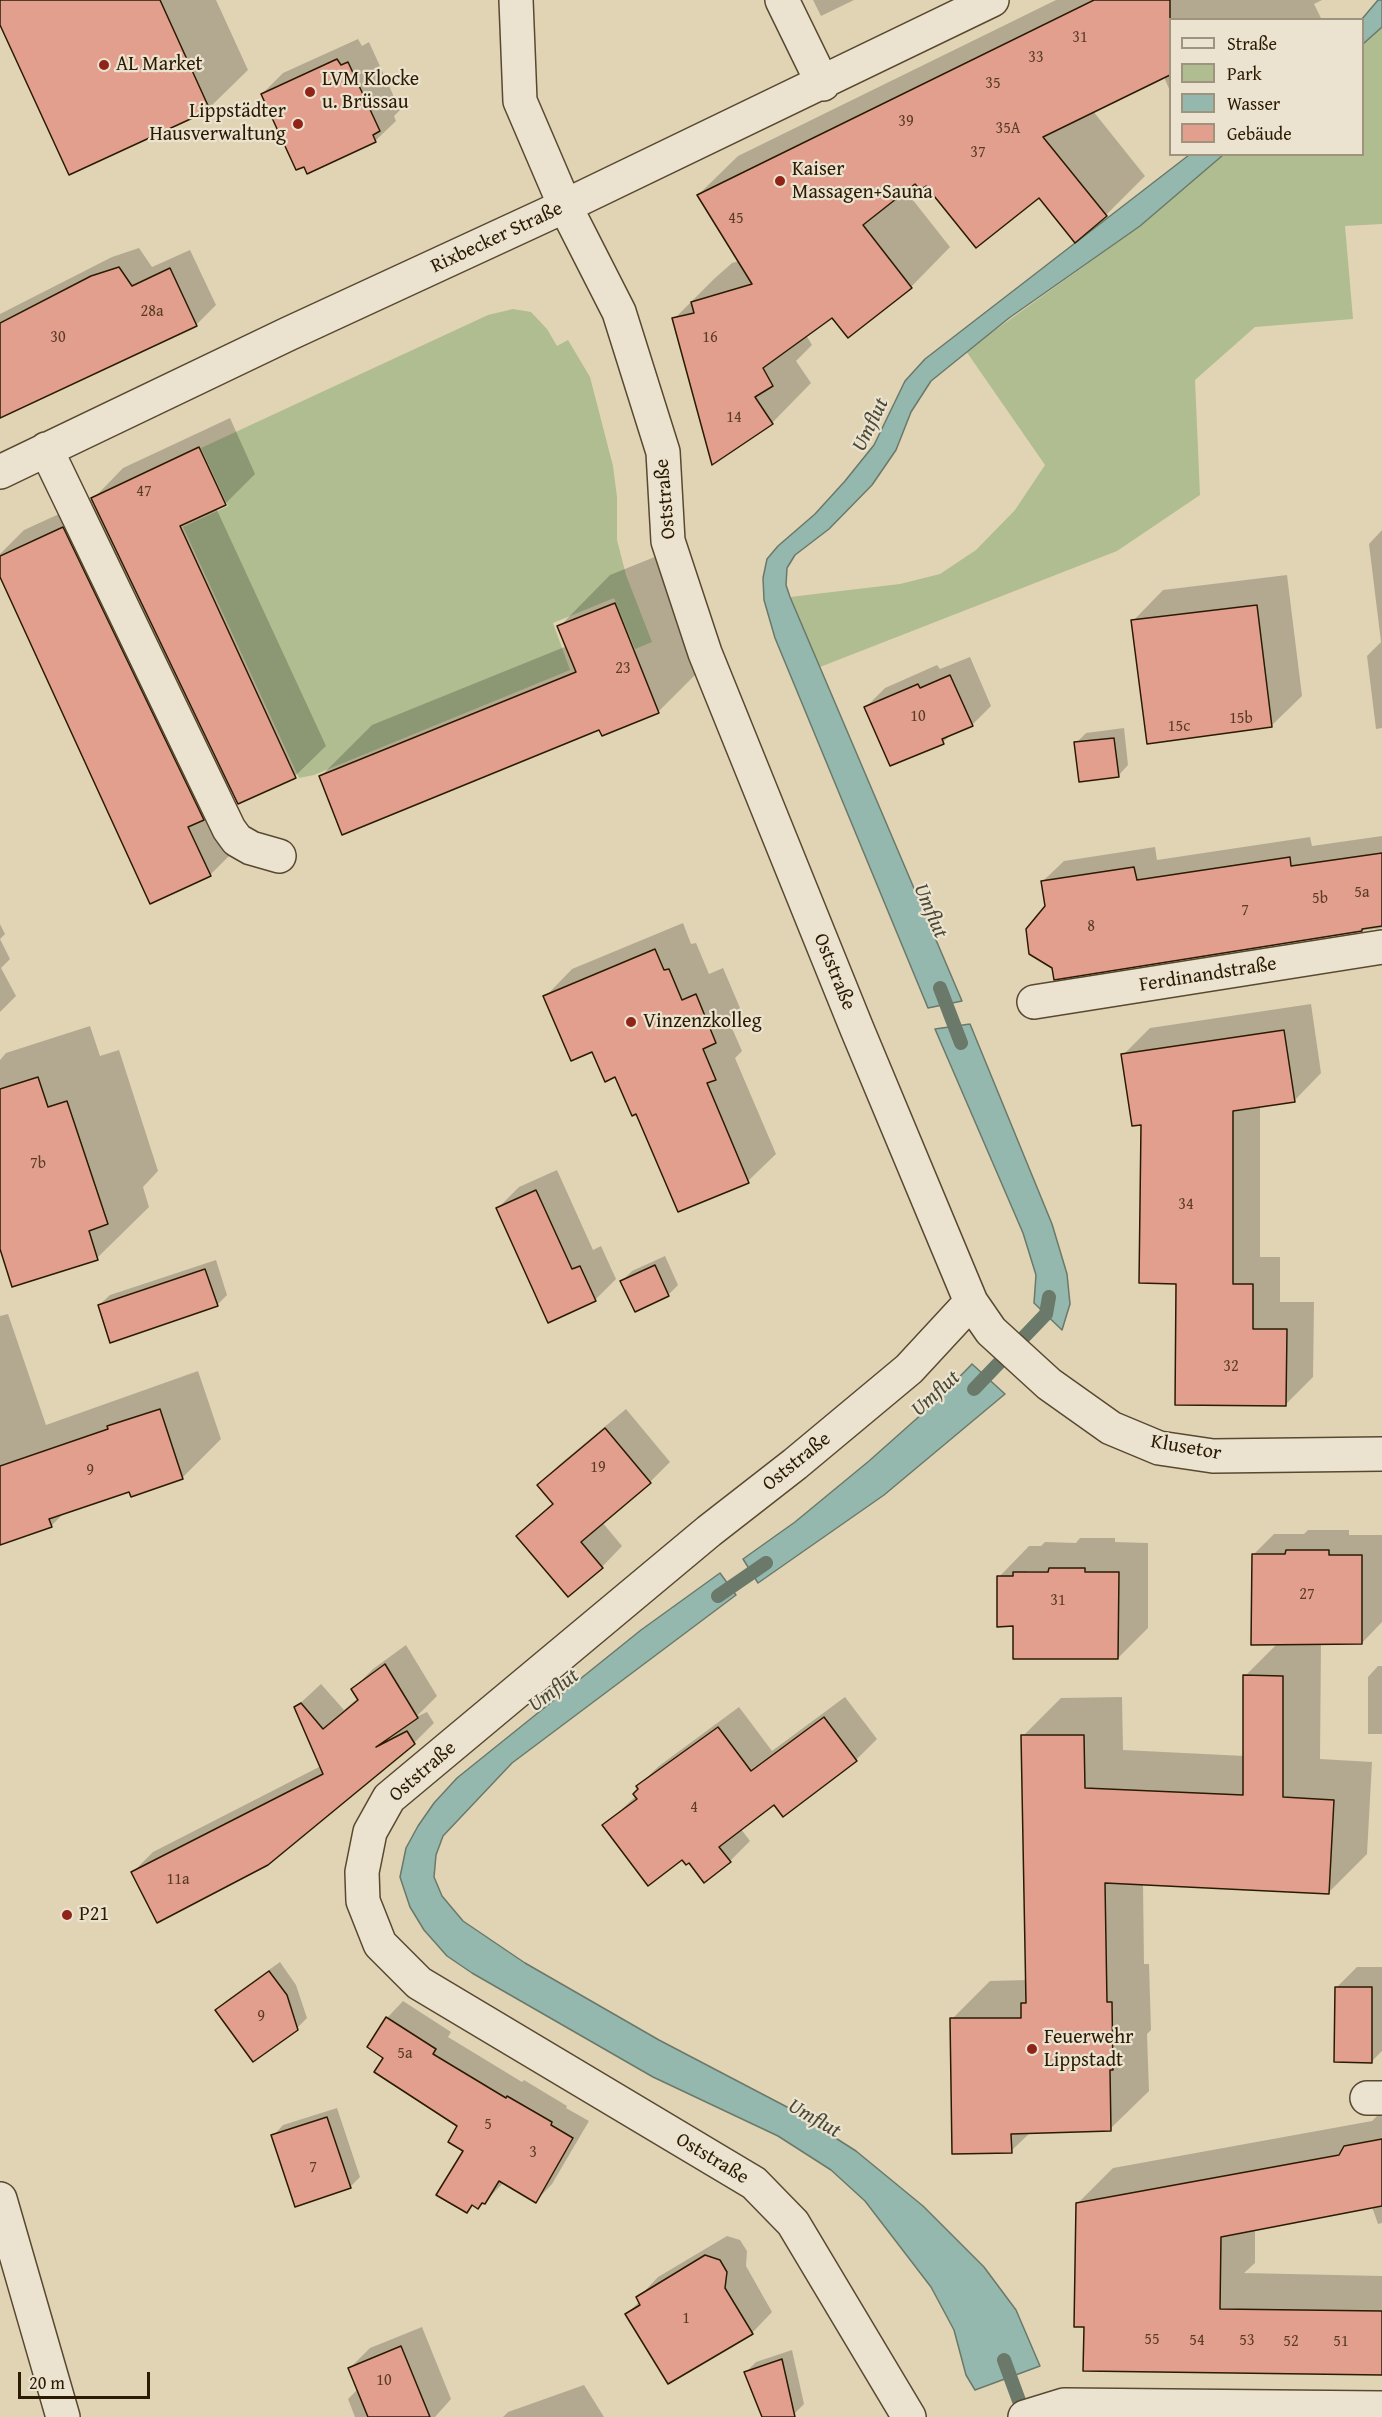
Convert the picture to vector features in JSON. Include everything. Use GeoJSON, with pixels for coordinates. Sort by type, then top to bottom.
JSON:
{"type":"FeatureCollection","features":[{"type":"Feature","properties":{"kind":"street","name":"Oststraße"},"geometry":{"type":"LineString","coordinates":[[516,0],[520,101],[565,206],[619,312],[663,452],[668,541],[705,653],[857,1029],[971,1302],[909,1370],[709,1531],[389,1798],[370,1832],[362,1872],[363,1901],[380,1944],[419,1983],[754,2183],[793,2223],[909,2417]]}},
{"type":"Feature","properties":{"kind":"street"},"geometry":{"type":"LineString","coordinates":[[782,0],[823,84]]}},
{"type":"Feature","properties":{"kind":"street","name":"Rixbecker Straße"},"geometry":{"type":"LineString","coordinates":[[0,472],[288,334],[823,84],[992,0]]}},
{"type":"Feature","properties":{"kind":"street"},"geometry":{"type":"LineString","coordinates":[[46,449],[229,829],[237,840],[251,848],[279,856]]}},
{"type":"Feature","properties":{"kind":"street","name":"Ferdinandstraße"},"geometry":{"type":"LineString","coordinates":[[1034,1002],[1382,947]]}},
{"type":"Feature","properties":{"kind":"street","name":"Klusetor"},"geometry":{"type":"LineString","coordinates":[[971,1302],[991,1331],[1049,1384],[1111,1428],[1159,1448],[1213,1456],[1382,1454]]}},
{"type":"Feature","properties":{"kind":"street"},"geometry":{"type":"LineString","coordinates":[[0,2199],[63,2417]]}},
{"type":"Feature","properties":{"kind":"street"},"geometry":{"type":"LineString","coordinates":[[1025,2417],[1064,2405],[1382,2408]]}},
{"type":"Feature","properties":{"kind":"green space"},"geometry":{"type":"Polygon","coordinates":[[[1382,27],[1382,224],[1345,226],[1353,319],[1255,327],[1195,380],[1200,495],[1117,551],[820,667],[790,597],[900,584],[940,574],[976,550],[1015,510],[1045,465],[966,351],[1140,226],[1222,156],[1364,156],[1364,43],[1382,27]]]}},
{"type":"Feature","properties":{"kind":"green space"},"geometry":{"type":"Polygon","coordinates":[[[513,309],[531,312],[547,329],[557,346],[568,340],[590,377],[613,466],[617,497],[617,540],[626,575],[652,642],[635,649],[614,598],[553,623],[570,670],[314,775],[299,778],[183,527],[228,506],[201,448],[488,315],[513,309]]]}},
{"type":"Feature","properties":{"kind":"water"},"geometry":{"type":"Polygon","coordinates":[[[1378,0],[1382,0],[1382,27],[1364,43],[1363,18],[1378,0]]]}},
{"type":"Feature","properties":{"kind":"water"},"geometry":{"type":"Polygon","coordinates":[[[1188,156],[1222,156],[1140,226],[1009,318],[931,381],[911,412],[896,450],[872,485],[829,529],[795,555],[787,568],[786,585],[790,597],[962,1001],[928,1008],[775,638],[764,600],[763,578],[767,559],[778,546],[815,514],[874,445],[905,381],[925,359],[1188,156]]]}},
{"type":"Feature","properties":{"kind":"water"},"geometry":{"type":"Polygon","coordinates":[[[970,1024],[1052,1224],[1067,1274],[1070,1304],[1062,1330],[1034,1303],[1036,1275],[1023,1233],[935,1029],[970,1024]]]}},
{"type":"Feature","properties":{"kind":"water"},"geometry":{"type":"Polygon","coordinates":[[[972,1364],[1005,1394],[884,1495],[758,1583],[743,1559],[795,1522],[869,1461],[932,1405],[972,1364]]]}},
{"type":"Feature","properties":{"kind":"water"},"geometry":{"type":"Polygon","coordinates":[[[720,1573],[736,1595],[512,1763],[443,1836],[436,1855],[434,1877],[442,1896],[463,1921],[525,1963],[659,2040],[787,2107],[856,2151],[923,2206],[984,2267],[1016,2310],[1040,2366],[975,2390],[966,2375],[954,2330],[931,2287],[865,2201],[831,2170],[778,2136],[653,2077],[472,1973],[447,1956],[424,1930],[410,1907],[400,1877],[406,1848],[418,1826],[434,1803],[457,1778],[641,1630],[720,1573]]]}},
{"type":"Feature","properties":{"kind":"building","name":"AL Market"},"geometry":{"type":"Polygon","coordinates":[[[0,0],[160,0],[210,110],[69,175],[0,25],[0,0]]]}},
{"type":"Feature","properties":{"kind":"building"},"geometry":{"type":"Polygon","coordinates":[[[1094,0],[1170,0],[1169,75],[1043,137],[1107,216],[1075,243],[1039,198],[976,248],[926,186],[920,190],[915,184],[863,225],[912,288],[848,338],[832,318],[763,368],[773,386],[755,397],[773,424],[712,465],[672,318],[694,313],[691,302],[752,284],[697,195],[1094,0]]]}},
{"type":"Feature","properties":{"kind":"building"},"geometry":{"type":"Polygon","coordinates":[[[337,59],[341,65],[348,62],[380,131],[373,135],[376,142],[307,174],[304,167],[296,170],[261,94],[337,59]]]}},
{"type":"Feature","properties":{"kind":"building"},"geometry":{"type":"Polygon","coordinates":[[[119,267],[132,286],[170,268],[197,326],[0,418],[0,323],[91,276],[119,267]]]}},
{"type":"Feature","properties":{"kind":"building"},"geometry":{"type":"Polygon","coordinates":[[[199,447],[226,505],[180,526],[296,778],[238,804],[91,498],[199,447]]]}},
{"type":"Feature","properties":{"kind":"building"},"geometry":{"type":"Polygon","coordinates":[[[63,527],[204,820],[188,827],[211,876],[150,904],[0,577],[0,556],[63,527]]]}},
{"type":"Feature","properties":{"kind":"building"},"geometry":{"type":"Polygon","coordinates":[[[615,603],[659,713],[602,736],[599,730],[342,835],[319,776],[576,672],[557,626],[615,603]]]}},
{"type":"Feature","properties":{"kind":"building"},"geometry":{"type":"Polygon","coordinates":[[[1257,605],[1272,727],[1147,744],[1131,620],[1257,605]]]}},
{"type":"Feature","properties":{"kind":"building"},"geometry":{"type":"Polygon","coordinates":[[[950,675],[973,726],[942,739],[944,744],[890,766],[864,707],[918,684],[920,688],[950,675]]]}},
{"type":"Feature","properties":{"kind":"building"},"geometry":{"type":"Polygon","coordinates":[[[1114,738],[1119,777],[1079,782],[1074,742],[1114,738]]]}},
{"type":"Feature","properties":{"kind":"building"},"geometry":{"type":"Polygon","coordinates":[[[1382,853],[1382,926],[1054,980],[1052,968],[1029,954],[1026,929],[1045,906],[1041,881],[1134,867],[1137,880],[1290,857],[1291,866],[1382,853]]]}},
{"type":"Feature","properties":{"kind":"building","name":"Vinzenzkolleg"},"geometry":{"type":"Polygon","coordinates":[[[655,949],[664,970],[669,969],[682,1000],[696,994],[716,1043],[703,1049],[716,1080],[707,1083],[749,1183],[678,1212],[636,1114],[632,1116],[615,1077],[605,1082],[592,1052],[571,1061],[543,996],[655,949]]]}},
{"type":"Feature","properties":{"kind":"building"},"geometry":{"type":"Polygon","coordinates":[[[1284,1030],[1295,1102],[1233,1111],[1233,1284],[1253,1284],[1253,1329],[1287,1329],[1286,1406],[1175,1405],[1176,1284],[1139,1283],[1141,1125],[1132,1126],[1121,1054],[1284,1030]]]}},
{"type":"Feature","properties":{"kind":"building"},"geometry":{"type":"Polygon","coordinates":[[[38,1077],[48,1107],[67,1101],[108,1224],[89,1231],[98,1260],[12,1287],[0,1249],[0,1089],[38,1077]]]}},
{"type":"Feature","properties":{"kind":"building"},"geometry":{"type":"Polygon","coordinates":[[[536,1190],[572,1269],[580,1266],[596,1301],[548,1323],[496,1208],[536,1190]]]}},
{"type":"Feature","properties":{"kind":"building"},"geometry":{"type":"Polygon","coordinates":[[[655,1265],[669,1296],[635,1312],[620,1281],[655,1265]]]}},
{"type":"Feature","properties":{"kind":"building"},"geometry":{"type":"Polygon","coordinates":[[[205,1269],[218,1306],[110,1343],[98,1305],[205,1269]]]}},
{"type":"Feature","properties":{"kind":"building"},"geometry":{"type":"Polygon","coordinates":[[[160,1409],[183,1479],[131,1497],[129,1492],[49,1519],[52,1527],[0,1545],[0,1466],[160,1409]]]}},
{"type":"Feature","properties":{"kind":"building"},"geometry":{"type":"Polygon","coordinates":[[[605,1428],[651,1483],[581,1542],[603,1568],[568,1597],[516,1536],[553,1504],[537,1485],[605,1428]]]}},
{"type":"Feature","properties":{"kind":"building"},"geometry":{"type":"Polygon","coordinates":[[[1286,1550],[1329,1550],[1329,1555],[1362,1555],[1362,1644],[1251,1645],[1252,1554],[1285,1554],[1286,1550]]]}},
{"type":"Feature","properties":{"kind":"building"},"geometry":{"type":"Polygon","coordinates":[[[1049,1568],[1085,1568],[1085,1572],[1119,1572],[1118,1659],[1013,1659],[1013,1626],[997,1627],[997,1576],[1013,1576],[1013,1572],[1048,1572],[1049,1568]]]}},
{"type":"Feature","properties":{"kind":"building"},"geometry":{"type":"Polygon","coordinates":[[[385,1664],[418,1718],[376,1747],[407,1731],[415,1744],[268,1865],[157,1923],[131,1872],[323,1774],[294,1707],[301,1703],[323,1729],[358,1700],[351,1689],[385,1664]]]}},
{"type":"Feature","properties":{"kind":"building","name":"Feuerwehr Lippstadt"},"geometry":{"type":"Polygon","coordinates":[[[1243,1675],[1283,1676],[1283,1797],[1334,1800],[1329,1894],[1105,1883],[1107,2002],[1112,2002],[1111,2131],[1011,2134],[1012,2153],[952,2154],[950,2018],[1021,2018],[1021,2003],[1026,2003],[1021,1735],[1084,1735],[1085,1788],[1243,1795],[1243,1675]]]}},
{"type":"Feature","properties":{"kind":"building"},"geometry":{"type":"Polygon","coordinates":[[[824,1717],[857,1761],[783,1817],[774,1805],[719,1847],[731,1862],[704,1883],[689,1863],[686,1865],[682,1860],[648,1886],[602,1825],[637,1799],[633,1794],[638,1789],[636,1786],[718,1727],[751,1771],[824,1717]]]}},
{"type":"Feature","properties":{"kind":"building"},"geometry":{"type":"Polygon","coordinates":[[[269,1971],[287,1995],[298,2030],[253,2062],[215,2010],[269,1971]]]}},
{"type":"Feature","properties":{"kind":"building"},"geometry":{"type":"Polygon","coordinates":[[[1335,1987],[1372,1987],[1372,2063],[1334,2062],[1335,1987]]]}},
{"type":"Feature","properties":{"kind":"building"},"geometry":{"type":"Polygon","coordinates":[[[386,2017],[436,2049],[433,2054],[506,2098],[507,2096],[552,2122],[551,2125],[573,2138],[536,2203],[499,2181],[485,2204],[482,2203],[478,2209],[472,2205],[467,2213],[436,2195],[463,2151],[448,2142],[457,2126],[374,2072],[383,2058],[367,2047],[386,2017]]]}},
{"type":"Feature","properties":{"kind":"building"},"geometry":{"type":"Polygon","coordinates":[[[327,2117],[351,2188],[295,2207],[271,2135],[327,2117]]]}},
{"type":"Feature","properties":{"kind":"building"},"geometry":{"type":"Polygon","coordinates":[[[1382,2139],[1382,2206],[1221,2237],[1220,2309],[1382,2311],[1382,2375],[1083,2371],[1084,2327],[1074,2327],[1076,2203],[1339,2155],[1344,2146],[1382,2139]]]}},
{"type":"Feature","properties":{"kind":"building"},"geometry":{"type":"Polygon","coordinates":[[[705,2255],[720,2260],[727,2272],[725,2288],[753,2334],[668,2384],[625,2314],[640,2305],[636,2297],[705,2255]]]}},
{"type":"Feature","properties":{"kind":"building"},"geometry":{"type":"Polygon","coordinates":[[[401,2346],[430,2417],[368,2417],[348,2368],[401,2346]]]}},
{"type":"Feature","properties":{"kind":"building"},"geometry":{"type":"Polygon","coordinates":[[[782,2359],[795,2417],[762,2417],[744,2372],[782,2359]]]}},
{"type":"Feature","properties":{"kind":"waterway","name":"Umflut"},"geometry":{"type":"LineString","coordinates":[[940,988],[961,1043]]}},
{"type":"Feature","properties":{"kind":"waterway","name":"Umflut"},"geometry":{"type":"LineString","coordinates":[[974,1389],[1046,1314],[1049,1297]]}},
{"type":"Feature","properties":{"kind":"waterway","name":"Umflut"},"geometry":{"type":"LineString","coordinates":[[718,1596],[766,1563]]}},
{"type":"Feature","properties":{"kind":"waterway","name":"Umflut"},"geometry":{"type":"LineString","coordinates":[[1004,2360],[1025,2417]]}},
{"type":"Feature","properties":{"kind":"place","name":"AL Market"},"geometry":{"type":"Point","coordinates":[104,65]}},
{"type":"Feature","properties":{"kind":"place","name":"LVM Klocke u. Brüssau"},"geometry":{"type":"Point","coordinates":[310,92]}},
{"type":"Feature","properties":{"kind":"place","name":"Lippstädter Hausverwaltung"},"geometry":{"type":"Point","coordinates":[298,124]}},
{"type":"Feature","properties":{"kind":"place","name":"Kaiser Massagen+Sauna"},"geometry":{"type":"Point","coordinates":[780,181]}},
{"type":"Feature","properties":{"kind":"place","name":"Vinzenzkolleg"},"geometry":{"type":"Point","coordinates":[631,1022]}},
{"type":"Feature","properties":{"kind":"place","name":"P21"},"geometry":{"type":"Point","coordinates":[67,1915]}},
{"type":"Feature","properties":{"kind":"place","name":"Feuerwehr Lippstadt"},"geometry":{"type":"Point","coordinates":[1032,2049]}}]}
